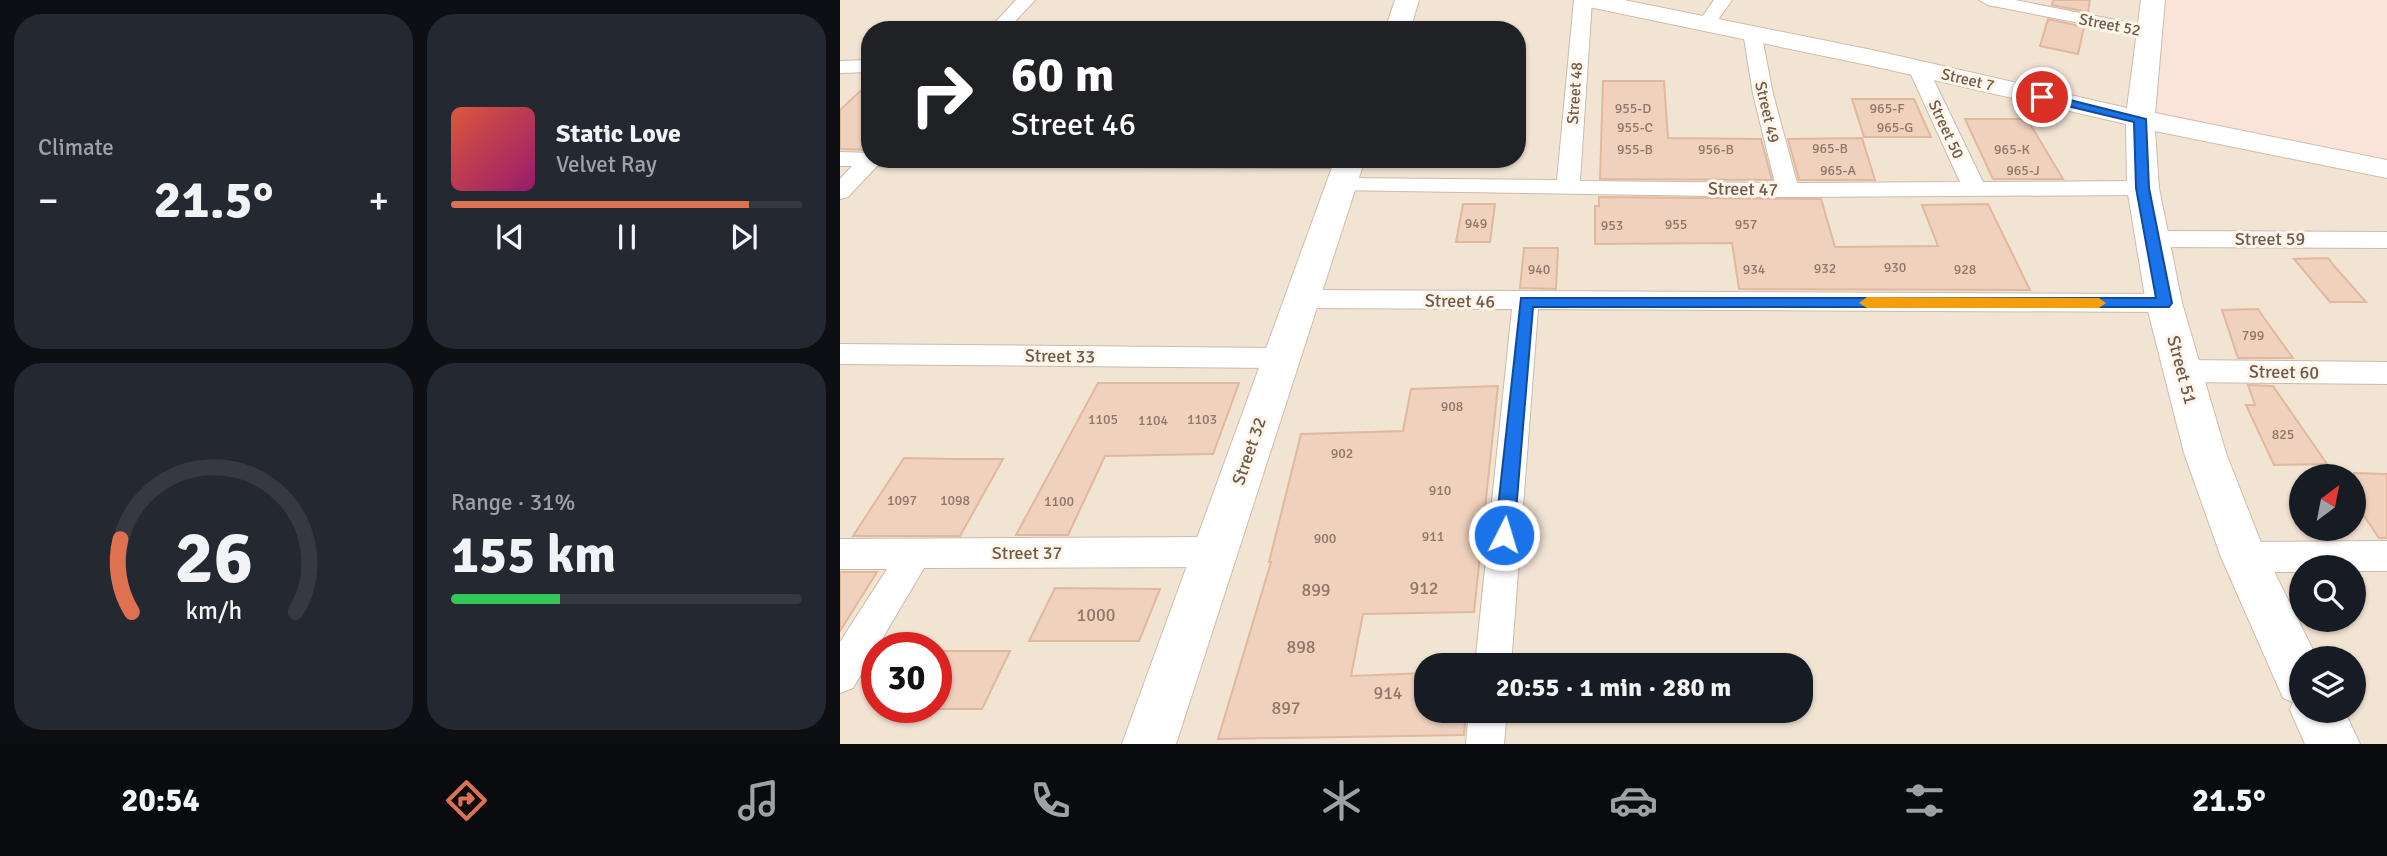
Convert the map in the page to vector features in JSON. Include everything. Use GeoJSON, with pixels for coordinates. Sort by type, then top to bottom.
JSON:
{"type":"FeatureCollection","features":[{"type":"Feature","properties":{"kind":"street"},"geometry":{"type":"LineString","coordinates":[[1006,21],[1026,0]]}},
{"type":"Feature","properties":{"kind":"street"},"geometry":{"type":"LineString","coordinates":[[1400,21],[1407,0]]}},
{"type":"Feature","properties":{"kind":"street","name":"Street 48"},"geometry":{"type":"LineString","coordinates":[[1568,186],[1576,60],[1583,0]]}},
{"type":"Feature","properties":{"kind":"street","name":"Street 7"},"geometry":{"type":"LineString","coordinates":[[1589,0],[1752,32],[2140,119],[2387,169]]}},
{"type":"Feature","properties":{"kind":"street"},"geometry":{"type":"LineString","coordinates":[[1707,23],[1723,0]]}},
{"type":"Feature","properties":{"kind":"street","name":"Street 52"},"geometry":{"type":"LineString","coordinates":[[1988,0],[2152,16]]}},
{"type":"Feature","properties":{"kind":"street","name":"Street 51"},"geometry":{"type":"LineString","coordinates":[[2152,16],[2140,119],[2143,188],[2164,303],[2205,453],[2245,557],[2289,654]]}},
{"type":"Feature","properties":{"kind":"street","name":"Street 49"},"geometry":{"type":"LineString","coordinates":[[1752,32],[1763,94],[1787,190]]}},
{"type":"Feature","properties":{"kind":"street"},"geometry":{"type":"LineString","coordinates":[[840,66],[861,66]]}},
{"type":"Feature","properties":{"kind":"street","name":"Street 50"},"geometry":{"type":"LineString","coordinates":[[1918,68],[1975,189]]}},
{"type":"Feature","properties":{"kind":"street","name":"Street 47"},"geometry":{"type":"LineString","coordinates":[[840,159],[861,159]]}},
{"type":"Feature","properties":{"kind":"street"},"geometry":{"type":"LineString","coordinates":[[840,192],[863,168]]}},
{"type":"Feature","properties":{"kind":"street","name":"Street 47"},"geometry":{"type":"LineString","coordinates":[[1347,168],[1568,186],[1787,190],[2143,188]]}},
{"type":"Feature","properties":{"kind":"street","name":"Street 32"},"geometry":{"type":"LineString","coordinates":[[1149,744],[1347,168]]}},
{"type":"Feature","properties":{"kind":"street","name":"Street 59"},"geometry":{"type":"LineString","coordinates":[[2152,239],[2387,240]]}},
{"type":"Feature","properties":{"kind":"street","name":"Street 46"},"geometry":{"type":"LineString","coordinates":[[1302,299],[2164,303]]}},
{"type":"Feature","properties":{"kind":"street"},"geometry":{"type":"LineString","coordinates":[[1494,653],[1526,302]]}},
{"type":"Feature","properties":{"kind":"street","name":"Street 33"},"geometry":{"type":"LineString","coordinates":[[840,354],[1281,358]]}},
{"type":"Feature","properties":{"kind":"street","name":"Street 60"},"geometry":{"type":"LineString","coordinates":[[2181,371],[2387,373]]}},
{"type":"Feature","properties":{"kind":"street","name":"Street 37"},"geometry":{"type":"LineString","coordinates":[[840,554],[1214,552]]}},
{"type":"Feature","properties":{"kind":"street"},"geometry":{"type":"LineString","coordinates":[[840,675],[915,553]]}},
{"type":"Feature","properties":{"kind":"street"},"geometry":{"type":"LineString","coordinates":[[2245,557],[2387,556]]}},
{"type":"Feature","properties":{"kind":"street"},"geometry":{"type":"LineString","coordinates":[[1485,744],[1487,723]]}},
{"type":"Feature","properties":{"kind":"street"},"geometry":{"type":"LineString","coordinates":[[2322,723],[2333,744]]}},
{"type":"Feature","properties":{"kind":"shaded area"},"geometry":{"type":"Polygon","coordinates":[[[840,0],[2387,0],[2387,744],[840,744],[840,0]]]}},
{"type":"Feature","properties":{"kind":"shaded area"},"geometry":{"type":"Polygon","coordinates":[[[2166,0],[2387,0],[2387,161],[2157,112],[2166,0]]]}},
{"type":"Feature","properties":{"kind":"building"},"geometry":{"type":"Polygon","coordinates":[[[2053,0],[2090,0],[2088,12],[2052,5],[2053,0]]]}},
{"type":"Feature","properties":{"kind":"building"},"geometry":{"type":"Polygon","coordinates":[[[2048,19],[2084,27],[2078,54],[2040,46],[2048,19]]]}},
{"type":"Feature","properties":{"kind":"building"},"geometry":{"type":"Polygon","coordinates":[[[1603,81],[1664,81],[1668,138],[1761,139],[1772,180],[1600,179],[1603,81]]]}},
{"type":"Feature","properties":{"kind":"building"},"geometry":{"type":"Polygon","coordinates":[[[861,90],[861,150],[840,149],[840,110],[861,90]]]}},
{"type":"Feature","properties":{"kind":"building"},"geometry":{"type":"Polygon","coordinates":[[[1852,99],[1914,99],[1931,137],[1864,137],[1852,99]]]}},
{"type":"Feature","properties":{"kind":"building"},"geometry":{"type":"Polygon","coordinates":[[[1965,119],[2027,119],[2063,179],[1993,179],[1965,119]]]}},
{"type":"Feature","properties":{"kind":"building"},"geometry":{"type":"Polygon","coordinates":[[[1862,138],[1875,180],[1799,180],[1788,139],[1862,138]]]}},
{"type":"Feature","properties":{"kind":"building"},"geometry":{"type":"Polygon","coordinates":[[[1599,197],[1821,199],[1835,247],[1938,246],[1922,205],[1988,204],[2030,290],[1739,289],[1732,243],[1595,244],[1595,206],[1599,206],[1599,197]]]}},
{"type":"Feature","properties":{"kind":"building"},"geometry":{"type":"Polygon","coordinates":[[[1463,204],[1495,204],[1490,242],[1456,242],[1463,204]]]}},
{"type":"Feature","properties":{"kind":"building"},"geometry":{"type":"Polygon","coordinates":[[[1524,248],[1558,248],[1556,289],[1520,288],[1524,248]]]}},
{"type":"Feature","properties":{"kind":"building"},"geometry":{"type":"Polygon","coordinates":[[[2328,258],[2366,302],[2330,302],[2294,259],[2328,258]]]}},
{"type":"Feature","properties":{"kind":"building"},"geometry":{"type":"Polygon","coordinates":[[[2258,309],[2293,358],[2238,358],[2222,310],[2258,309]]]}},
{"type":"Feature","properties":{"kind":"building"},"geometry":{"type":"Polygon","coordinates":[[[1098,383],[1239,383],[1213,454],[1105,456],[1068,535],[1016,535],[1098,383]]]}},
{"type":"Feature","properties":{"kind":"building"},"geometry":{"type":"Polygon","coordinates":[[[2248,385],[2273,386],[2327,464],[2274,465],[2246,405],[2255,405],[2248,385]]]}},
{"type":"Feature","properties":{"kind":"building"},"geometry":{"type":"Polygon","coordinates":[[[1498,386],[1474,612],[1363,614],[1351,676],[1414,673],[1414,723],[1465,723],[1464,735],[1218,739],[1271,562],[1301,434],[1403,431],[1411,389],[1498,386]]]}},
{"type":"Feature","properties":{"kind":"building"},"geometry":{"type":"Polygon","coordinates":[[[904,458],[1003,459],[960,536],[853,536],[904,458]]]}},
{"type":"Feature","properties":{"kind":"building"},"geometry":{"type":"Polygon","coordinates":[[[2366,473],[2387,474],[2387,538],[2379,538],[2366,519],[2366,473]]]}},
{"type":"Feature","properties":{"kind":"building"},"geometry":{"type":"Polygon","coordinates":[[[840,572],[877,572],[840,631],[840,572]]]}},
{"type":"Feature","properties":{"kind":"building"},"geometry":{"type":"Polygon","coordinates":[[[1055,588],[1160,589],[1139,641],[1029,641],[1055,588]]]}},
{"type":"Feature","properties":{"kind":"building"},"geometry":{"type":"Polygon","coordinates":[[[952,651],[1010,651],[982,709],[952,709],[952,651]]]}},
{"type":"Feature","properties":{"kind":"slow traffic"},"geometry":{"type":"LineString","coordinates":[[1867,303],[2099,303]]}},
{"type":"Feature","properties":{"kind":"route"},"geometry":{"type":"LineString","coordinates":[[1504,535],[1526,302],[2164,303],[2143,188],[2140,119],[2042,97]]}}]}
